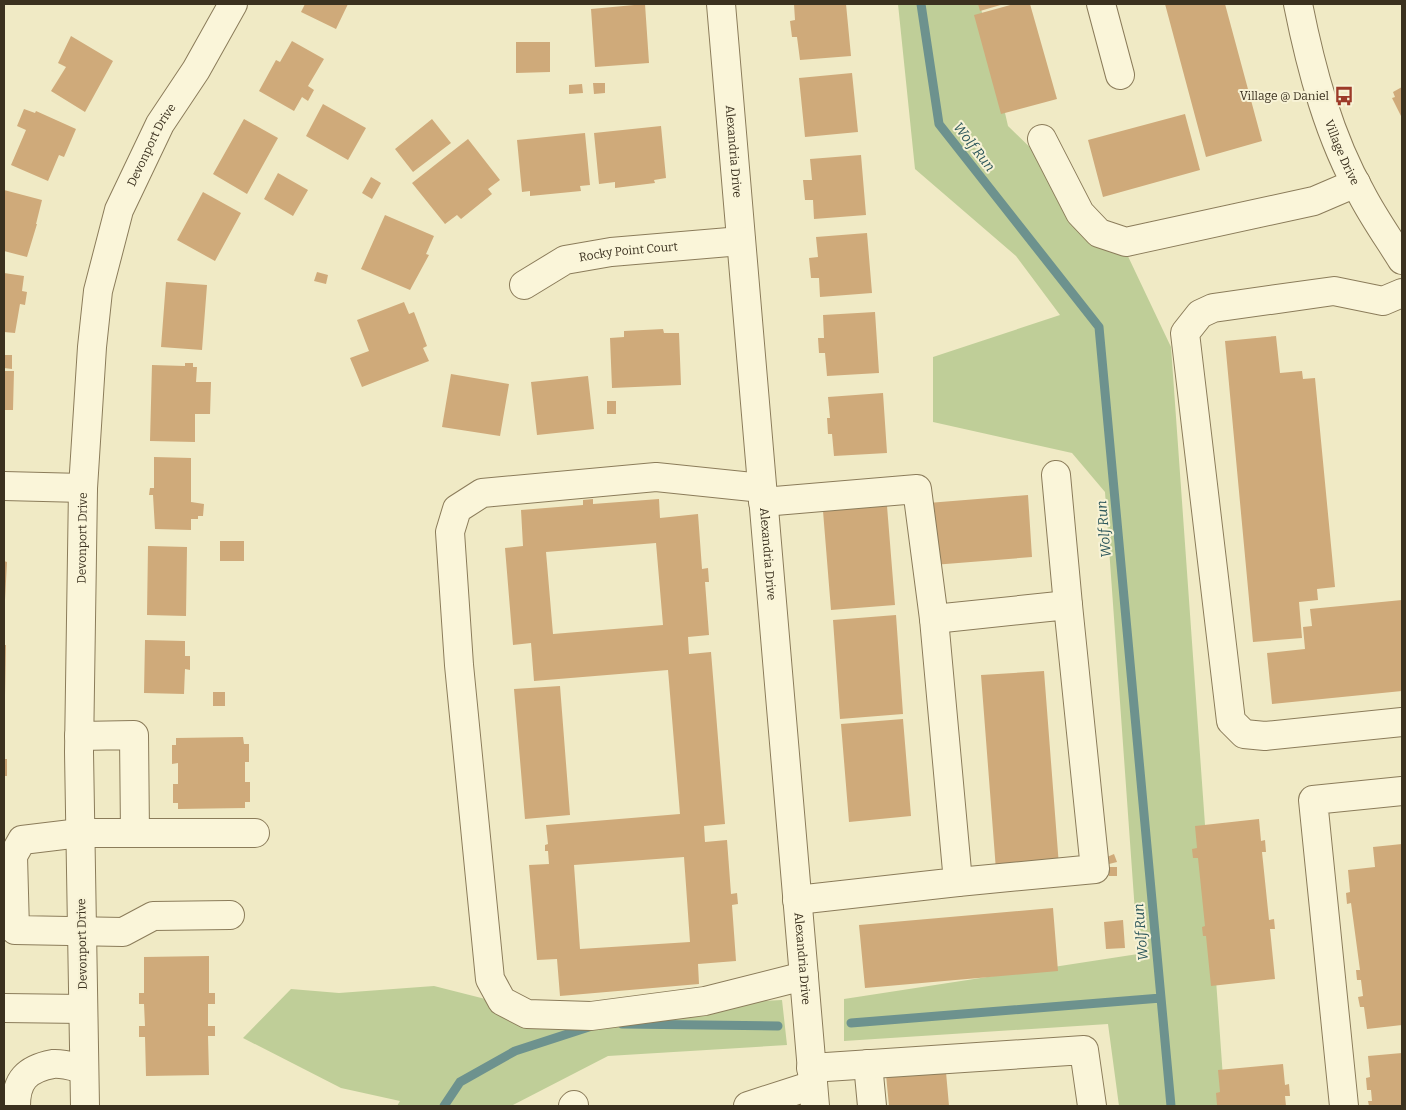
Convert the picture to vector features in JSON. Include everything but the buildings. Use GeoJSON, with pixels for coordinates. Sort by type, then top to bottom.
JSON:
{"type":"FeatureCollection","features":[{"type":"Feature","properties":{"kind":"street","name":"Devonport Drive"},"geometry":{"type":"LineString","coordinates":[[85,1106],[79,736],[83,488],[96,310],[118,210],[160,124],[196,70],[233,4]]}},
{"type":"Feature","properties":{"kind":"street","name":"Alexandria Drive"},"geometry":{"type":"LineString","coordinates":[[721,4],[813,1086]]}},
{"type":"Feature","properties":{"kind":"street"},"geometry":{"type":"LineString","coordinates":[[1101,4],[1120,75]]}},
{"type":"Feature","properties":{"kind":"street","name":"Village Drive"},"geometry":{"type":"LineString","coordinates":[[1298,4],[1305,42],[1324,107],[1356,183],[1402,260]]}},
{"type":"Feature","properties":{"kind":"street"},"geometry":{"type":"LineString","coordinates":[[1042,138],[1080,213],[1099,233],[1126,242],[1314,201],[1356,183]]}},
{"type":"Feature","properties":{"kind":"street","name":"Rocky Point Court"},"geometry":{"type":"LineString","coordinates":[[524,285],[565,260],[611,252],[741,241]]}},
{"type":"Feature","properties":{"kind":"street"},"geometry":{"type":"LineString","coordinates":[[1402,293],[1383,301],[1334,291],[1213,308],[1200,314],[1185,333],[1231,721],[1244,734],[1265,736],[1402,722]]}},
{"type":"Feature","properties":{"kind":"street"},"geometry":{"type":"LineString","coordinates":[[797,900],[1095,869],[1056,475]]}},
{"type":"Feature","properties":{"kind":"street"},"geometry":{"type":"LineString","coordinates":[[804,976],[705,1001],[591,1016],[527,1014],[502,1001],[490,979],[459,665],[450,532],[457,509],[482,493],[656,477],[763,495],[917,489],[934,619],[958,882]]}},
{"type":"Feature","properties":{"kind":"street"},"geometry":{"type":"LineString","coordinates":[[4,486],[83,488]]}},
{"type":"Feature","properties":{"kind":"street"},"geometry":{"type":"LineString","coordinates":[[934,619],[1068,605]]}},
{"type":"Feature","properties":{"kind":"street"},"geometry":{"type":"LineString","coordinates":[[79,736],[134,735],[135,833]]}},
{"type":"Feature","properties":{"kind":"street"},"geometry":{"type":"LineString","coordinates":[[1344,1106],[1313,800],[1402,791]]}},
{"type":"Feature","properties":{"kind":"street"},"geometry":{"type":"LineString","coordinates":[[230,915],[152,916],[123,932],[9,930],[13,856],[22,840],[80,833],[255,833]]}},
{"type":"Feature","properties":{"kind":"street"},"geometry":{"type":"LineString","coordinates":[[4,1008],[83,1010]]}},
{"type":"Feature","properties":{"kind":"street"},"geometry":{"type":"LineString","coordinates":[[748,1106],[813,1086],[868,1064],[1084,1050],[1092,1106]]}},
{"type":"Feature","properties":{"kind":"street"},"geometry":{"type":"LineString","coordinates":[[16,1106],[16,1088],[26,1075],[54,1064],[84,1068]]}},
{"type":"Feature","properties":{"kind":"street"},"geometry":{"type":"LineString","coordinates":[[868,1064],[872,1106]]}},
{"type":"Feature","properties":{"kind":"green space"},"geometry":{"type":"Polygon","coordinates":[[[898,4],[980,4],[1008,126],[1116,231],[1171,347],[1225,1106],[1119,1106],[1108,1024],[844,1041],[844,999],[1138,954],[1105,492],[1072,453],[933,422],[933,357],[1060,315],[1016,256],[915,169],[898,4]]]}},
{"type":"Feature","properties":{"kind":"green space"},"geometry":{"type":"Polygon","coordinates":[[[434,986],[536,1012],[782,1000],[787,1045],[608,1056],[511,1106],[397,1106],[400,1101],[341,1088],[243,1038],[291,989],[339,993],[434,986]]]}},
{"type":"Feature","properties":{"kind":"waterway","name":"Wolf Run"},"geometry":{"type":"LineString","coordinates":[[921,4],[939,124],[1099,327],[1171,1106]]}},
{"type":"Feature","properties":{"kind":"waterway"},"geometry":{"type":"LineString","coordinates":[[851,1023],[1161,998]]}},
{"type":"Feature","properties":{"kind":"waterway"},"geometry":{"type":"LineString","coordinates":[[622,1024],[778,1026]]}},
{"type":"Feature","properties":{"kind":"waterway"},"geometry":{"type":"LineString","coordinates":[[444,1106],[460,1082],[515,1051],[592,1026]]}},
{"type":"Feature","properties":{"kind":"place","name":"Village @ Daniel"},"geometry":{"type":"Point","coordinates":[1344,96]}}]}
